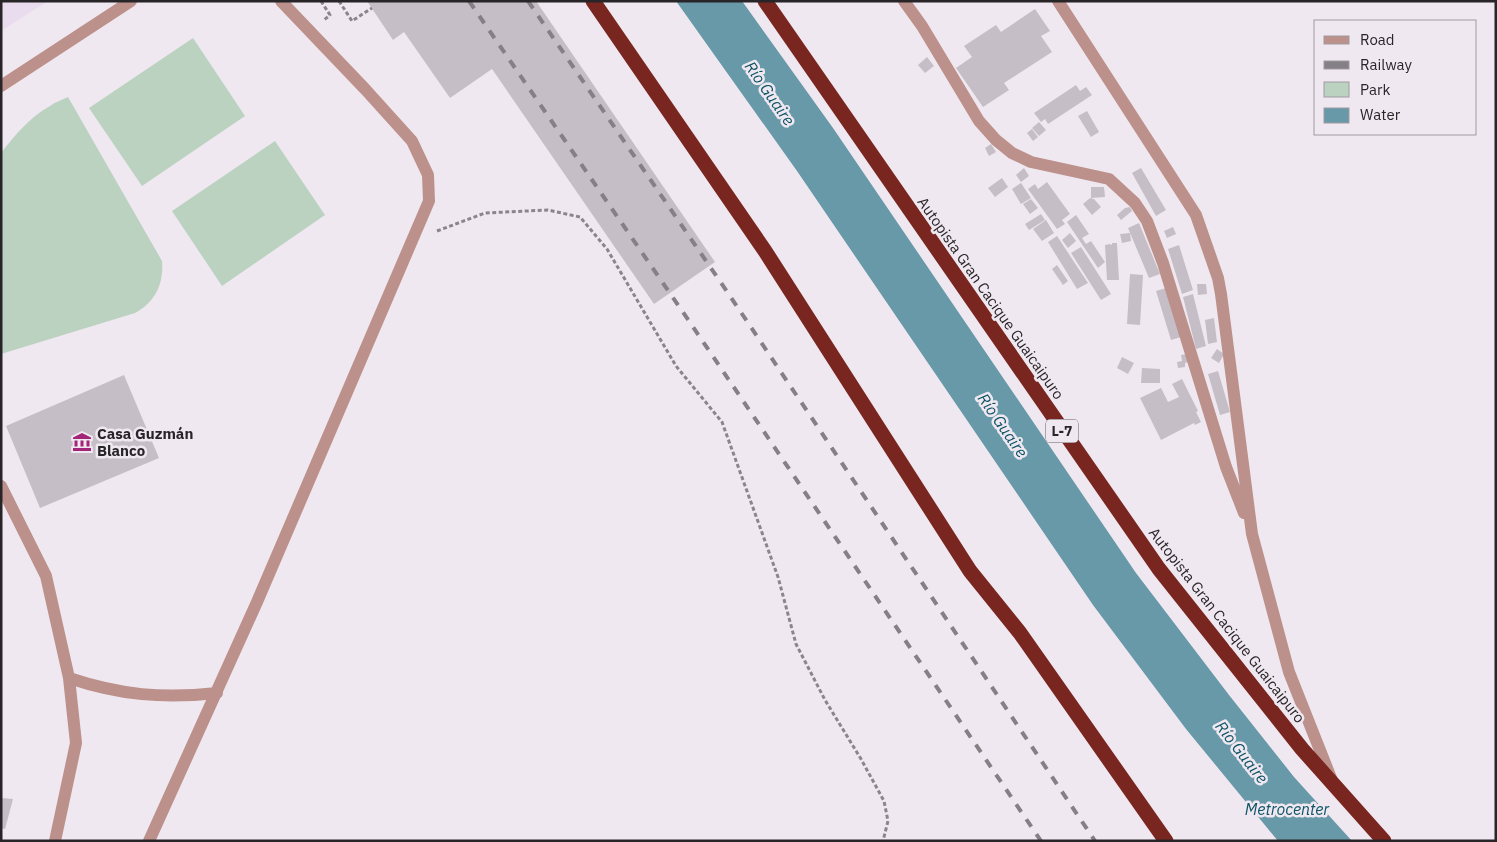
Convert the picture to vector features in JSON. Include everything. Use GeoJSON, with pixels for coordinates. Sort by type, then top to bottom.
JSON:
{"type":"FeatureCollection","features":[{"type":"Feature","properties":{"kind":"highway"},"geometry":{"type":"LineString","coordinates":[[593,1],[765,251],[970,571],[1020,633],[1166,841]]}},
{"type":"Feature","properties":{"kind":"highway","name":"Autopista Gran Cacique Guaicaipuro"},"geometry":{"type":"LineString","coordinates":[[765,1],[1159,569],[1302,749],[1332,780],[1384,841]]}},
{"type":"Feature","properties":{"kind":"street"},"geometry":{"type":"LineString","coordinates":[[1,86],[131,1]]}},
{"type":"Feature","properties":{"kind":"street"},"geometry":{"type":"LineString","coordinates":[[150,841],[261,593],[428,201],[428,175],[412,141],[281,1]]}},
{"type":"Feature","properties":{"kind":"street"},"geometry":{"type":"LineString","coordinates":[[904,1],[922,26],[979,121],[996,140],[1012,153],[1031,162],[1110,179],[1135,203],[1147,221],[1163,263],[1226,467],[1252,534],[1289,672],[1332,780]]}},
{"type":"Feature","properties":{"kind":"street"},"geometry":{"type":"LineString","coordinates":[[1058,1],[1196,215],[1218,278],[1221,294],[1252,534]]}},
{"type":"Feature","properties":{"kind":"street"},"geometry":{"type":"LineString","coordinates":[[1,486],[46,576],[68,678],[76,743],[56,841]]}},
{"type":"Feature","properties":{"kind":"street"},"geometry":{"type":"LineString","coordinates":[[68,678],[90,685],[152,696],[216,693]]}},
{"type":"Feature","properties":{"kind":"path"},"geometry":{"type":"LineString","coordinates":[[339,1],[352,21],[372,8]]}},
{"type":"Feature","properties":{"kind":"path"},"geometry":{"type":"LineString","coordinates":[[411,241],[485,213],[548,210],[580,217],[607,249],[676,366],[722,422],[778,577],[796,644],[825,700],[862,759],[884,801],[888,821],[883,841]]}},
{"type":"Feature","properties":{"kind":"shaded area"},"geometry":{"type":"Polygon","coordinates":[[[1,1],[48,1],[1,31],[1,1]]]}},
{"type":"Feature","properties":{"kind":"green space"},"geometry":{"type":"Polygon","coordinates":[[[193,38],[245,116],[142,186],[89,108],[193,38]]]}},
{"type":"Feature","properties":{"kind":"green space"},"geometry":{"type":"Polygon","coordinates":[[[68,97],[162,261],[160,285],[153,298],[135,313],[1,354],[1,153],[17,133],[36,115],[54,103],[68,97]]]}},
{"type":"Feature","properties":{"kind":"green space"},"geometry":{"type":"Polygon","coordinates":[[[275,141],[325,215],[222,286],[172,211],[275,141]]]}},
{"type":"Feature","properties":{"kind":"water","name":"Metrocenter"},"geometry":{"type":"Polygon","coordinates":[[[676,1],[742,1],[833,128],[1136,573],[1294,777],[1352,841],[1278,841],[1186,729],[1093,605],[797,171],[676,1]]]}},
{"type":"Feature","properties":{"kind":"building"},"geometry":{"type":"Polygon","coordinates":[[[367,1],[536,1],[715,262],[654,304],[492,69],[450,98],[404,32],[393,40],[367,1]]]}},
{"type":"Feature","properties":{"kind":"building"},"geometry":{"type":"Polygon","coordinates":[[[1035,9],[1050,31],[1041,36],[1052,52],[1004,83],[1009,90],[983,107],[956,68],[972,57],[964,46],[996,25],[1001,32],[1035,9]]]}},
{"type":"Feature","properties":{"kind":"building"},"geometry":{"type":"Polygon","coordinates":[[[927,57],[934,66],[925,73],[918,65],[927,57]]]}},
{"type":"Feature","properties":{"kind":"building"},"geometry":{"type":"Polygon","coordinates":[[[1076,85],[1080,91],[1086,87],[1092,95],[1048,124],[1045,119],[1041,122],[1034,113],[1076,85]]]}},
{"type":"Feature","properties":{"kind":"building"},"geometry":{"type":"Polygon","coordinates":[[[1087,111],[1099,132],[1091,137],[1078,116],[1087,111]]]}},
{"type":"Feature","properties":{"kind":"building"},"geometry":{"type":"Polygon","coordinates":[[[1039,122],[1046,130],[1039,136],[1032,128],[1039,122]]]}},
{"type":"Feature","properties":{"kind":"building"},"geometry":{"type":"Polygon","coordinates":[[[1032,129],[1038,137],[1033,141],[1027,133],[1032,129]]]}},
{"type":"Feature","properties":{"kind":"building"},"geometry":{"type":"Polygon","coordinates":[[[991,144],[996,152],[989,156],[985,148],[991,144]]]}},
{"type":"Feature","properties":{"kind":"building"},"geometry":{"type":"Polygon","coordinates":[[[1024,168],[1029,176],[1021,182],[1016,175],[1024,168]]]}},
{"type":"Feature","properties":{"kind":"building"},"geometry":{"type":"Polygon","coordinates":[[[1141,168],[1166,210],[1156,216],[1132,173],[1141,168]]]}},
{"type":"Feature","properties":{"kind":"building"},"geometry":{"type":"Polygon","coordinates":[[[1002,178],[1008,187],[995,197],[988,188],[1002,178]]]}},
{"type":"Feature","properties":{"kind":"building"},"geometry":{"type":"Polygon","coordinates":[[[1047,182],[1070,214],[1062,220],[1065,224],[1057,229],[1028,189],[1035,184],[1038,189],[1047,182]]]}},
{"type":"Feature","properties":{"kind":"building"},"geometry":{"type":"Polygon","coordinates":[[[1021,183],[1031,198],[1021,204],[1012,189],[1021,183]]]}},
{"type":"Feature","properties":{"kind":"building"},"geometry":{"type":"Polygon","coordinates":[[[1091,187],[1104,187],[1105,197],[1091,198],[1091,187]]]}},
{"type":"Feature","properties":{"kind":"building"},"geometry":{"type":"Polygon","coordinates":[[[1090,198],[1094,199],[1101,207],[1092,215],[1083,204],[1090,198]]]}},
{"type":"Feature","properties":{"kind":"building"},"geometry":{"type":"Polygon","coordinates":[[[1031,199],[1038,208],[1030,214],[1023,204],[1031,199]]]}},
{"type":"Feature","properties":{"kind":"building"},"geometry":{"type":"Polygon","coordinates":[[[1130,207],[1132,211],[1121,220],[1117,215],[1125,208],[1130,207]]]}},
{"type":"Feature","properties":{"kind":"building"},"geometry":{"type":"Polygon","coordinates":[[[1041,214],[1045,220],[1029,230],[1025,224],[1041,214]]]}},
{"type":"Feature","properties":{"kind":"building"},"geometry":{"type":"Polygon","coordinates":[[[1076,215],[1089,234],[1082,238],[1086,244],[1091,241],[1105,262],[1098,268],[1067,222],[1076,215]]]}},
{"type":"Feature","properties":{"kind":"building"},"geometry":{"type":"Polygon","coordinates":[[[1046,220],[1054,233],[1042,241],[1033,229],[1046,220]]]}},
{"type":"Feature","properties":{"kind":"building"},"geometry":{"type":"Polygon","coordinates":[[[1139,223],[1160,274],[1149,278],[1128,228],[1139,223]]]}},
{"type":"Feature","properties":{"kind":"building"},"geometry":{"type":"Polygon","coordinates":[[[1173,227],[1176,234],[1167,238],[1164,231],[1173,227]]]}},
{"type":"Feature","properties":{"kind":"building"},"geometry":{"type":"Polygon","coordinates":[[[1070,233],[1076,241],[1068,248],[1062,240],[1070,233]]]}},
{"type":"Feature","properties":{"kind":"building"},"geometry":{"type":"Polygon","coordinates":[[[1130,233],[1131,241],[1122,243],[1120,234],[1130,233]]]}},
{"type":"Feature","properties":{"kind":"building"},"geometry":{"type":"Polygon","coordinates":[[[1057,236],[1088,283],[1077,289],[1048,242],[1057,236]]]}},
{"type":"Feature","properties":{"kind":"building"},"geometry":{"type":"Polygon","coordinates":[[[1112,243],[1117,243],[1119,280],[1107,280],[1105,245],[1112,245],[1112,243]]]}},
{"type":"Feature","properties":{"kind":"building"},"geometry":{"type":"Polygon","coordinates":[[[1179,245],[1193,290],[1182,294],[1168,249],[1179,245]]]}},
{"type":"Feature","properties":{"kind":"building"},"geometry":{"type":"Polygon","coordinates":[[[1081,247],[1111,294],[1101,300],[1071,253],[1081,247]]]}},
{"type":"Feature","properties":{"kind":"building"},"geometry":{"type":"Polygon","coordinates":[[[1057,265],[1068,281],[1063,285],[1052,269],[1057,265]]]}},
{"type":"Feature","properties":{"kind":"building"},"geometry":{"type":"Polygon","coordinates":[[[1130,274],[1143,275],[1140,325],[1127,324],[1130,274]]]}},
{"type":"Feature","properties":{"kind":"building"},"geometry":{"type":"Polygon","coordinates":[[[1197,284],[1206,284],[1207,294],[1198,295],[1197,284]]]}},
{"type":"Feature","properties":{"kind":"building"},"geometry":{"type":"Polygon","coordinates":[[[1166,288],[1181,337],[1171,340],[1156,291],[1166,288]]]}},
{"type":"Feature","properties":{"kind":"building"},"geometry":{"type":"Polygon","coordinates":[[[1193,294],[1206,346],[1196,349],[1183,297],[1193,294]]]}},
{"type":"Feature","properties":{"kind":"building"},"geometry":{"type":"Polygon","coordinates":[[[1214,318],[1217,342],[1208,344],[1205,320],[1214,318]]]}},
{"type":"Feature","properties":{"kind":"building"},"geometry":{"type":"Polygon","coordinates":[[[1217,349],[1224,354],[1219,363],[1211,358],[1217,349]]]}},
{"type":"Feature","properties":{"kind":"building"},"geometry":{"type":"Polygon","coordinates":[[[1187,354],[1188,362],[1185,363],[1185,367],[1178,368],[1177,362],[1182,361],[1181,355],[1187,354]]]}},
{"type":"Feature","properties":{"kind":"building"},"geometry":{"type":"Polygon","coordinates":[[[1122,357],[1134,363],[1128,374],[1117,368],[1122,357]]]}},
{"type":"Feature","properties":{"kind":"building"},"geometry":{"type":"Polygon","coordinates":[[[1142,368],[1160,369],[1160,383],[1141,383],[1142,368]]]}},
{"type":"Feature","properties":{"kind":"building"},"geometry":{"type":"Polygon","coordinates":[[[1218,371],[1230,412],[1220,415],[1208,374],[1218,371]]]}},
{"type":"Feature","properties":{"kind":"building","name":"Casa Guzmán Blanco"},"geometry":{"type":"Polygon","coordinates":[[[124,375],[159,458],[40,508],[6,426],[124,375]]]}},
{"type":"Feature","properties":{"kind":"building"},"geometry":{"type":"Polygon","coordinates":[[[1182,379],[1198,411],[1196,412],[1201,422],[1195,425],[1194,423],[1161,440],[1140,398],[1161,388],[1168,402],[1179,397],[1172,384],[1182,379]]]}},
{"type":"Feature","properties":{"kind":"building"},"geometry":{"type":"Polygon","coordinates":[[[1,798],[13,799],[5,829],[1,828],[1,798]]]}},
{"type":"Feature","properties":{"kind":"railway"},"geometry":{"type":"LineString","coordinates":[[469,1],[689,321],[1041,841]]}},
{"type":"Feature","properties":{"kind":"railway"},"geometry":{"type":"LineString","coordinates":[[528,1],[728,293],[1095,841]]}},
{"type":"Feature","properties":{"kind":"place","name":"Casa Guzmán Blanco"},"geometry":{"type":"Point","coordinates":[82,442]}},
{"type":"Feature","properties":{"kind":"water label","name":"Río Guaire"},"geometry":{"type":"Point","coordinates":[770,93]}},
{"type":"Feature","properties":{"kind":"water label","name":"Río Guaire"},"geometry":{"type":"Point","coordinates":[1003,425]}},
{"type":"Feature","properties":{"kind":"water label","name":"Río Guaire"},"geometry":{"type":"Point","coordinates":[1242,752]}}]}
